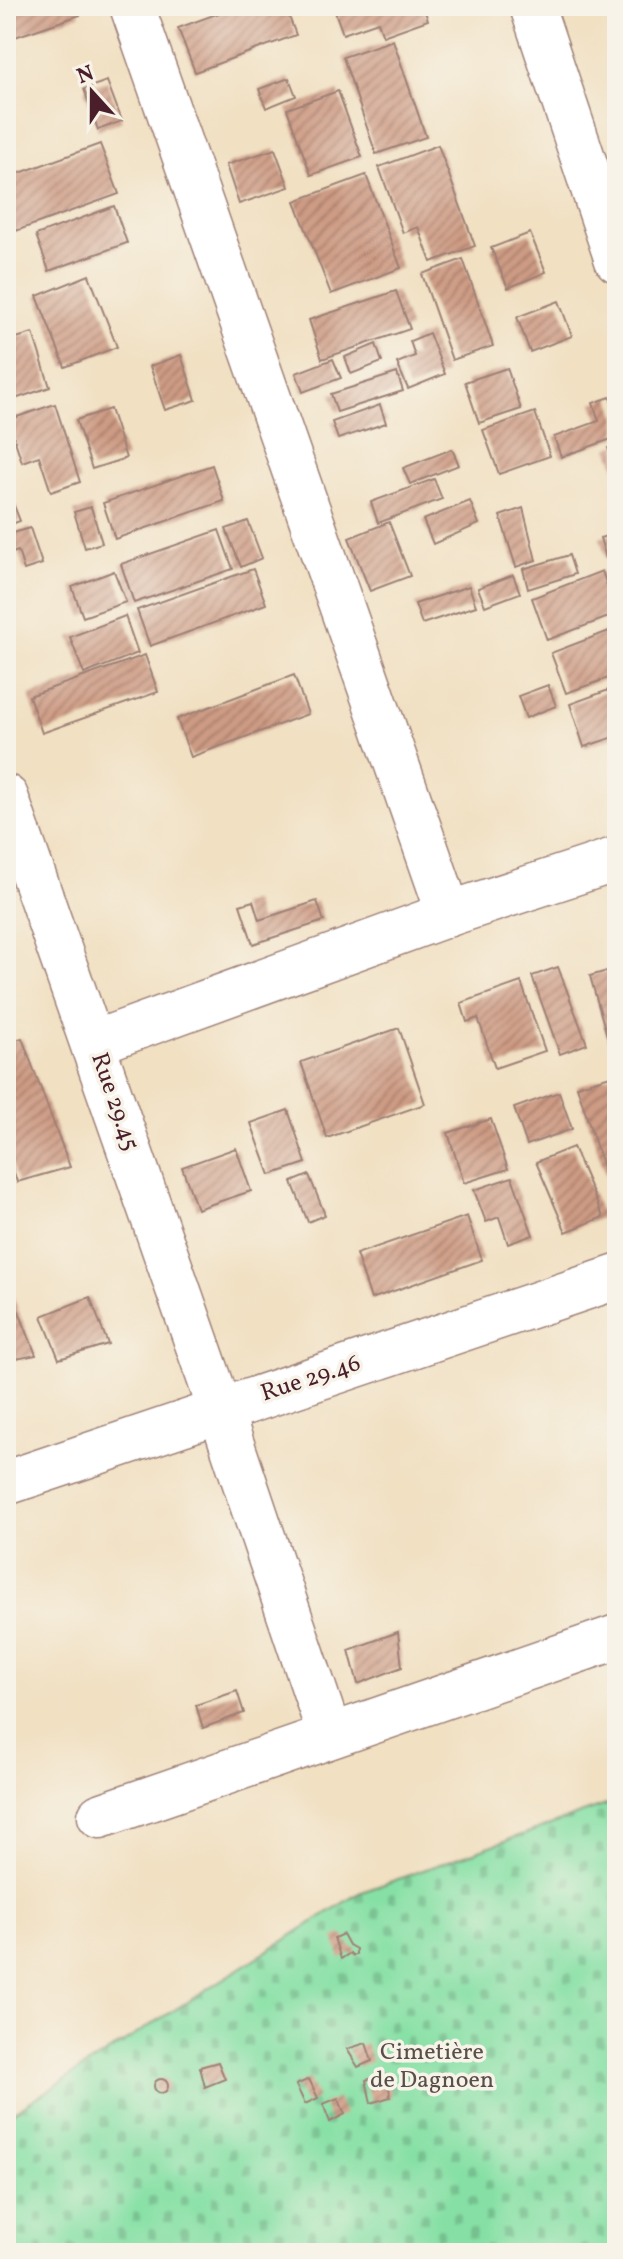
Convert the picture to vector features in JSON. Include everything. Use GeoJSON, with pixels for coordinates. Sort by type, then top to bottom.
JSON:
{"type":"FeatureCollection","features":[{"type":"Feature","properties":{"kind":"street"},"geometry":{"type":"LineString","coordinates":[[132,6],[449,914]]}},
{"type":"Feature","properties":{"kind":"street"},"geometry":{"type":"LineString","coordinates":[[532,6],[617,260]]}},
{"type":"Feature","properties":{"kind":"street","name":"Rue 29.45"},"geometry":{"type":"LineString","coordinates":[[6,797],[94,1043],[330,1736]]}},
{"type":"Feature","properties":{"kind":"street"},"geometry":{"type":"LineString","coordinates":[[94,1043],[449,914],[617,859]]}},
{"type":"Feature","properties":{"kind":"street","name":"Rue 29.46"},"geometry":{"type":"LineString","coordinates":[[6,1483],[617,1277]]}},
{"type":"Feature","properties":{"kind":"street"},"geometry":{"type":"LineString","coordinates":[[100,1816],[617,1637]]}},
{"type":"Feature","properties":{"kind":"green space","name":"Cimetière de Dagnoen"},"geometry":{"type":"Polygon","coordinates":[[[617,1801],[617,2253],[6,2253],[6,2117],[359,1893],[617,1801]]]}},
{"type":"Feature","properties":{"kind":"building"},"geometry":{"type":"Polygon","coordinates":[[[6,6],[77,6],[80,15],[15,37],[6,6]]]}},
{"type":"Feature","properties":{"kind":"building"},"geometry":{"type":"Polygon","coordinates":[[[238,6],[285,6],[296,35],[195,72],[178,28],[238,6]]]}},
{"type":"Feature","properties":{"kind":"building"},"geometry":{"type":"Polygon","coordinates":[[[333,6],[423,6],[428,20],[383,36],[378,22],[343,34],[333,6]]]}},
{"type":"Feature","properties":{"kind":"building"},"geometry":{"type":"Polygon","coordinates":[[[393,40],[426,137],[376,154],[343,57],[393,40]]]}},
{"type":"Feature","properties":{"kind":"building"},"geometry":{"type":"Polygon","coordinates":[[[289,78],[296,96],[266,108],[259,89],[289,78]]]}},
{"type":"Feature","properties":{"kind":"building"},"geometry":{"type":"Polygon","coordinates":[[[107,81],[122,121],[98,130],[84,89],[107,81]]]}},
{"type":"Feature","properties":{"kind":"building"},"geometry":{"type":"Polygon","coordinates":[[[338,91],[362,157],[311,175],[287,109],[338,91]]]}},
{"type":"Feature","properties":{"kind":"building"},"geometry":{"type":"Polygon","coordinates":[[[100,144],[119,194],[13,232],[6,212],[6,178],[100,144]]]}},
{"type":"Feature","properties":{"kind":"building"},"geometry":{"type":"Polygon","coordinates":[[[438,145],[475,246],[431,262],[418,227],[403,233],[379,167],[438,145]]]}},
{"type":"Feature","properties":{"kind":"building"},"geometry":{"type":"Polygon","coordinates":[[[275,149],[289,187],[239,204],[226,165],[275,149]]]}},
{"type":"Feature","properties":{"kind":"building"},"geometry":{"type":"Polygon","coordinates":[[[366,175],[401,268],[331,294],[295,201],[366,175]]]}},
{"type":"Feature","properties":{"kind":"building"},"geometry":{"type":"Polygon","coordinates":[[[114,206],[127,243],[49,271],[36,235],[114,206]]]}},
{"type":"Feature","properties":{"kind":"building"},"geometry":{"type":"Polygon","coordinates":[[[530,233],[546,272],[508,288],[491,248],[530,233]]]}},
{"type":"Feature","properties":{"kind":"building"},"geometry":{"type":"Polygon","coordinates":[[[463,259],[493,346],[452,360],[422,274],[463,259]]]}},
{"type":"Feature","properties":{"kind":"building"},"geometry":{"type":"Polygon","coordinates":[[[89,275],[117,347],[65,367],[37,296],[89,275]]]}},
{"type":"Feature","properties":{"kind":"building"},"geometry":{"type":"Polygon","coordinates":[[[396,291],[410,329],[322,359],[309,320],[396,291]]]}},
{"type":"Feature","properties":{"kind":"building"},"geometry":{"type":"Polygon","coordinates":[[[559,301],[572,336],[530,352],[517,317],[559,301]]]}},
{"type":"Feature","properties":{"kind":"building"},"geometry":{"type":"Polygon","coordinates":[[[33,333],[50,387],[12,400],[6,380],[6,341],[33,333]]]}},
{"type":"Feature","properties":{"kind":"building"},"geometry":{"type":"Polygon","coordinates":[[[429,333],[445,374],[408,389],[397,363],[415,356],[410,341],[429,333]]]}},
{"type":"Feature","properties":{"kind":"building"},"geometry":{"type":"Polygon","coordinates":[[[376,344],[382,362],[351,374],[345,357],[376,344]]]}},
{"type":"Feature","properties":{"kind":"building"},"geometry":{"type":"Polygon","coordinates":[[[181,355],[196,400],[165,410],[150,366],[181,355]]]}},
{"type":"Feature","properties":{"kind":"building"},"geometry":{"type":"Polygon","coordinates":[[[333,359],[341,378],[303,392],[296,373],[333,359]]]}},
{"type":"Feature","properties":{"kind":"building"},"geometry":{"type":"Polygon","coordinates":[[[507,368],[521,409],[479,423],[465,382],[507,368]]]}},
{"type":"Feature","properties":{"kind":"building"},"geometry":{"type":"Polygon","coordinates":[[[397,373],[403,391],[337,412],[331,394],[397,373]]]}},
{"type":"Feature","properties":{"kind":"building"},"geometry":{"type":"Polygon","coordinates":[[[610,397],[617,418],[617,437],[561,457],[554,437],[599,421],[593,403],[610,397]]]}},
{"type":"Feature","properties":{"kind":"building"},"geometry":{"type":"Polygon","coordinates":[[[55,404],[80,482],[51,492],[39,456],[22,462],[8,420],[55,404]]]}},
{"type":"Feature","properties":{"kind":"building"},"geometry":{"type":"Polygon","coordinates":[[[380,405],[386,423],[338,439],[332,422],[380,405]]]}},
{"type":"Feature","properties":{"kind":"building"},"geometry":{"type":"Polygon","coordinates":[[[110,409],[126,458],[92,469],[76,420],[110,409]]]}},
{"type":"Feature","properties":{"kind":"building"},"geometry":{"type":"Polygon","coordinates":[[[535,412],[550,456],[499,474],[483,430],[535,412]]]}},
{"type":"Feature","properties":{"kind":"building"},"geometry":{"type":"Polygon","coordinates":[[[617,444],[617,471],[608,448],[617,444]]]}},
{"type":"Feature","properties":{"kind":"building"},"geometry":{"type":"Polygon","coordinates":[[[452,449],[459,465],[410,484],[403,468],[452,449]]]}},
{"type":"Feature","properties":{"kind":"building"},"geometry":{"type":"Polygon","coordinates":[[[212,465],[224,501],[115,539],[103,503],[212,465]]]}},
{"type":"Feature","properties":{"kind":"building"},"geometry":{"type":"Polygon","coordinates":[[[434,479],[442,499],[378,523],[371,502],[434,479]]]}},
{"type":"Feature","properties":{"kind":"building"},"geometry":{"type":"Polygon","coordinates":[[[6,485],[20,521],[6,526],[6,485]]]}},
{"type":"Feature","properties":{"kind":"building"},"geometry":{"type":"Polygon","coordinates":[[[470,501],[479,524],[433,544],[423,520],[470,501]]]}},
{"type":"Feature","properties":{"kind":"building"},"geometry":{"type":"Polygon","coordinates":[[[91,507],[102,543],[85,548],[74,512],[91,507]]]}},
{"type":"Feature","properties":{"kind":"building"},"geometry":{"type":"Polygon","coordinates":[[[523,508],[536,560],[516,567],[500,516],[523,508]]]}},
{"type":"Feature","properties":{"kind":"building"},"geometry":{"type":"Polygon","coordinates":[[[248,521],[262,558],[241,567],[226,529],[248,521]]]}},
{"type":"Feature","properties":{"kind":"building"},"geometry":{"type":"Polygon","coordinates":[[[389,522],[410,576],[370,591],[349,538],[389,522]]]}},
{"type":"Feature","properties":{"kind":"building"},"geometry":{"type":"Polygon","coordinates":[[[30,528],[42,564],[24,570],[18,551],[6,555],[6,535],[30,528]]]}},
{"type":"Feature","properties":{"kind":"building"},"geometry":{"type":"Polygon","coordinates":[[[219,530],[233,569],[134,603],[121,564],[219,530]]]}},
{"type":"Feature","properties":{"kind":"building"},"geometry":{"type":"Polygon","coordinates":[[[617,533],[617,555],[606,558],[600,538],[617,533]]]}},
{"type":"Feature","properties":{"kind":"building"},"geometry":{"type":"Polygon","coordinates":[[[569,555],[575,574],[528,589],[523,569],[569,555]]]}},
{"type":"Feature","properties":{"kind":"building"},"geometry":{"type":"Polygon","coordinates":[[[253,569],[266,604],[150,646],[137,610],[253,569]]]}},
{"type":"Feature","properties":{"kind":"building"},"geometry":{"type":"Polygon","coordinates":[[[114,571],[126,602],[83,617],[72,587],[114,571]]]}},
{"type":"Feature","properties":{"kind":"building"},"geometry":{"type":"Polygon","coordinates":[[[602,571],[617,614],[547,640],[532,598],[602,571]]]}},
{"type":"Feature","properties":{"kind":"building"},"geometry":{"type":"Polygon","coordinates":[[[513,575],[520,593],[485,606],[478,588],[513,575]]]}},
{"type":"Feature","properties":{"kind":"building"},"geometry":{"type":"Polygon","coordinates":[[[469,586],[476,606],[422,624],[415,604],[469,586]]]}},
{"type":"Feature","properties":{"kind":"building"},"geometry":{"type":"Polygon","coordinates":[[[125,616],[138,653],[84,674],[70,637],[125,616]]]}},
{"type":"Feature","properties":{"kind":"building"},"geometry":{"type":"Polygon","coordinates":[[[617,628],[617,675],[566,693],[551,653],[617,628]]]}},
{"type":"Feature","properties":{"kind":"building"},"geometry":{"type":"Polygon","coordinates":[[[145,655],[158,692],[42,733],[29,696],[145,655]]]}},
{"type":"Feature","properties":{"kind":"building"},"geometry":{"type":"Polygon","coordinates":[[[294,675],[308,714],[191,757],[177,719],[294,675]]]}},
{"type":"Feature","properties":{"kind":"building"},"geometry":{"type":"Polygon","coordinates":[[[548,685],[556,706],[526,718],[518,696],[548,685]]]}},
{"type":"Feature","properties":{"kind":"building"},"geometry":{"type":"Polygon","coordinates":[[[617,687],[617,736],[584,747],[570,704],[617,687]]]}},
{"type":"Feature","properties":{"kind":"building"},"geometry":{"type":"Polygon","coordinates":[[[253,901],[259,920],[317,901],[324,921],[253,944],[240,905],[253,901]]]}},
{"type":"Feature","properties":{"kind":"building"},"geometry":{"type":"Polygon","coordinates":[[[558,967],[587,1044],[560,1054],[532,976],[558,967]]]}},
{"type":"Feature","properties":{"kind":"building"},"geometry":{"type":"Polygon","coordinates":[[[617,968],[617,1056],[613,1057],[590,976],[617,968]]]}},
{"type":"Feature","properties":{"kind":"building"},"geometry":{"type":"Polygon","coordinates":[[[521,982],[545,1051],[495,1068],[478,1018],[467,1022],[461,1003],[521,982]]]}},
{"type":"Feature","properties":{"kind":"building"},"geometry":{"type":"Polygon","coordinates":[[[399,1028],[425,1104],[327,1138],[301,1062],[399,1028]]]}},
{"type":"Feature","properties":{"kind":"building"},"geometry":{"type":"Polygon","coordinates":[[[22,1038],[70,1167],[17,1182],[6,1147],[6,1105],[16,1101],[6,1103],[6,1043],[22,1038]]]}},
{"type":"Feature","properties":{"kind":"building"},"geometry":{"type":"Polygon","coordinates":[[[617,1074],[617,1208],[616,1208],[577,1086],[617,1074]]]}},
{"type":"Feature","properties":{"kind":"building"},"geometry":{"type":"Polygon","coordinates":[[[559,1092],[572,1129],[527,1145],[514,1108],[559,1092]]]}},
{"type":"Feature","properties":{"kind":"building"},"geometry":{"type":"Polygon","coordinates":[[[288,1110],[306,1163],[270,1175],[251,1123],[288,1110]]]}},
{"type":"Feature","properties":{"kind":"building"},"geometry":{"type":"Polygon","coordinates":[[[491,1119],[508,1169],[464,1183],[448,1133],[491,1119]]]}},
{"type":"Feature","properties":{"kind":"building"},"geometry":{"type":"Polygon","coordinates":[[[573,1147],[603,1217],[566,1232],[536,1162],[573,1147]]]}},
{"type":"Feature","properties":{"kind":"building"},"geometry":{"type":"Polygon","coordinates":[[[236,1148],[251,1191],[197,1209],[182,1167],[236,1148]]]}},
{"type":"Feature","properties":{"kind":"building"},"geometry":{"type":"Polygon","coordinates":[[[309,1175],[325,1215],[308,1222],[292,1182],[309,1175]]]}},
{"type":"Feature","properties":{"kind":"building"},"geometry":{"type":"Polygon","coordinates":[[[512,1177],[533,1235],[508,1244],[499,1217],[486,1222],[474,1190],[512,1177]]]}},
{"type":"Feature","properties":{"kind":"building"},"geometry":{"type":"Polygon","coordinates":[[[467,1216],[482,1260],[371,1299],[356,1254],[467,1216]]]}},
{"type":"Feature","properties":{"kind":"building"},"geometry":{"type":"Polygon","coordinates":[[[10,1289],[36,1355],[6,1361],[6,1291],[10,1289]]]}},
{"type":"Feature","properties":{"kind":"building"},"geometry":{"type":"Polygon","coordinates":[[[90,1297],[108,1344],[59,1359],[42,1316],[90,1297]]]}},
{"type":"Feature","properties":{"kind":"building"},"geometry":{"type":"Polygon","coordinates":[[[398,1632],[402,1667],[358,1684],[349,1650],[398,1632]]]}},
{"type":"Feature","properties":{"kind":"building"},"geometry":{"type":"Polygon","coordinates":[[[237,1691],[244,1713],[203,1728],[196,1705],[237,1691]]]}},
{"type":"Feature","properties":{"kind":"building"},"geometry":{"type":"Polygon","coordinates":[[[343,1934],[349,1945],[356,1949],[356,1954],[353,1956],[350,1953],[341,1959],[334,1938],[343,1934]]]}},
{"type":"Feature","properties":{"kind":"building"},"geometry":{"type":"Polygon","coordinates":[[[366,2043],[372,2061],[358,2067],[347,2049],[366,2043]]]}},
{"type":"Feature","properties":{"kind":"building"},"geometry":{"type":"Polygon","coordinates":[[[218,2062],[225,2079],[205,2087],[200,2067],[218,2062]]]}},
{"type":"Feature","properties":{"kind":"building"},"geometry":{"type":"Polygon","coordinates":[[[388,2075],[390,2097],[371,2103],[366,2080],[388,2075]]]}},
{"type":"Feature","properties":{"kind":"building"},"geometry":{"type":"Polygon","coordinates":[[[161,2079],[168,2086],[161,2093],[154,2086],[161,2079]]]}},
{"type":"Feature","properties":{"kind":"building"},"geometry":{"type":"Polygon","coordinates":[[[309,2079],[318,2098],[305,2104],[296,2085],[309,2079]]]}},
{"type":"Feature","properties":{"kind":"building"},"geometry":{"type":"Polygon","coordinates":[[[338,2098],[345,2114],[330,2122],[323,2104],[338,2098]]]}}]}
